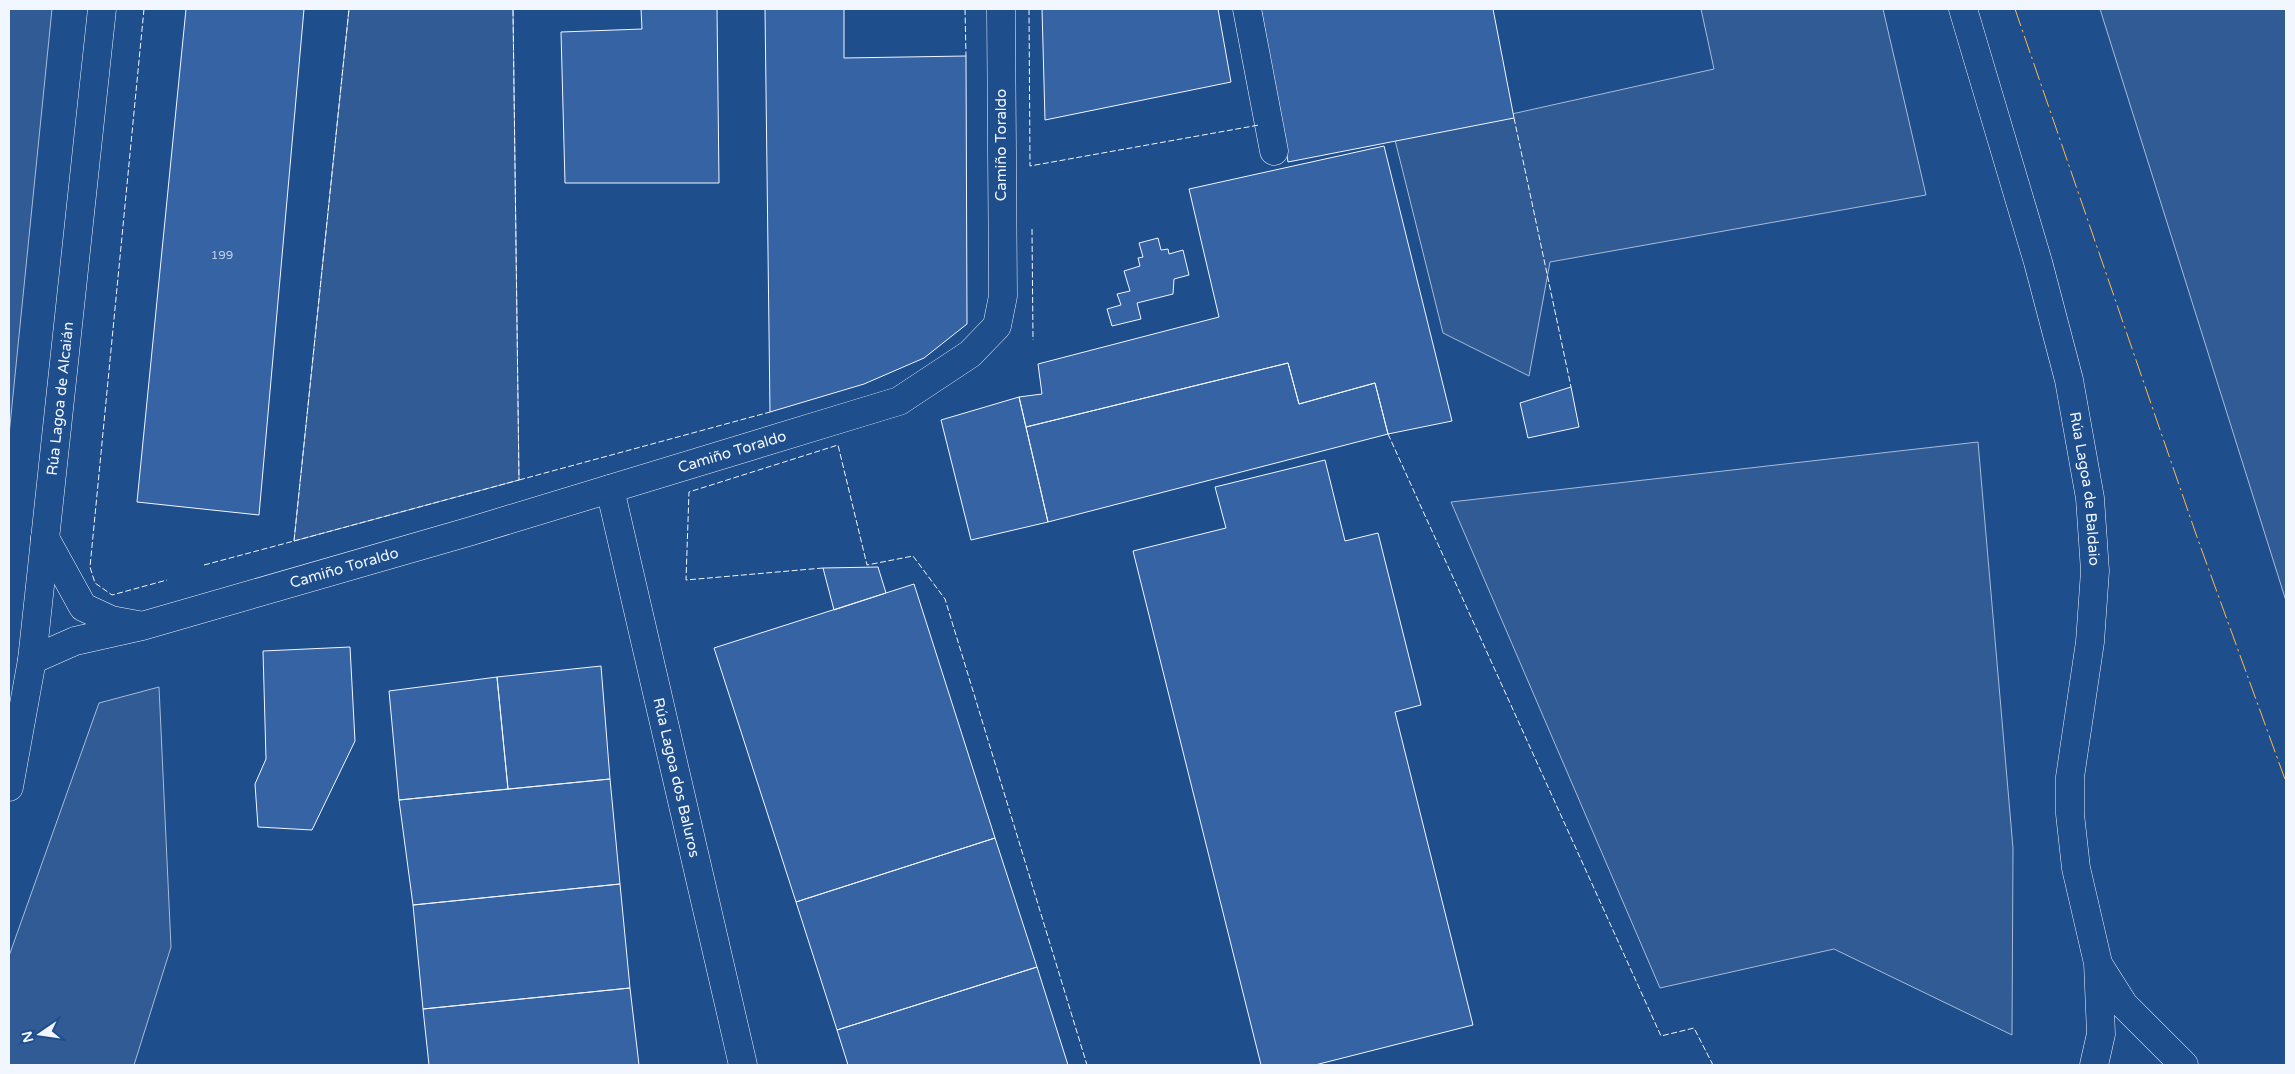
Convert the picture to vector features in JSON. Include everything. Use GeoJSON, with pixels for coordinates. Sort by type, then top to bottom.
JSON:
{"type":"FeatureCollection","features":[{"type":"Feature","properties":{"kind":"street","name":"Rúa Lagoa de Alcaián"},"geometry":{"type":"LineString","coordinates":[[9,787],[32,660],[102,9]]}},
{"type":"Feature","properties":{"kind":"street","name":"Camiño Toraldo"},"geometry":{"type":"LineString","coordinates":[[32,660],[75,641],[142,626],[610,489],[899,401],[970,354],[997,326],[1003,296],[1001,9]]}},
{"type":"Feature","properties":{"kind":"street"},"geometry":{"type":"LineString","coordinates":[[1247,9],[1274,151]]}},
{"type":"Feature","properties":{"kind":"street","name":"Rúa Lagoa de Baldaio"},"geometry":{"type":"LineString","coordinates":[[1963,14],[2038,262],[2068,380],[2090,498],[2095,571],[2090,642],[2070,777],[2070,814],[2076,868],[2098,963]]}},
{"type":"Feature","properties":{"kind":"street","name":"Rúa Lagoa dos Baluros"},"geometry":{"type":"LineString","coordinates":[[610,489],[743,1065]]}},
{"type":"Feature","properties":{"kind":"street"},"geometry":{"type":"LineString","coordinates":[[46,538],[83,607],[111,620],[142,626]]}},
{"type":"Feature","properties":{"kind":"street"},"geometry":{"type":"LineString","coordinates":[[2094,1065],[2101,1034],[2098,963]]}},
{"type":"Feature","properties":{"kind":"street"},"geometry":{"type":"LineString","coordinates":[[2098,963],[2124,1005],[2184,1065]]}},
{"type":"Feature","properties":{"kind":"shaded area"},"geometry":{"type":"Polygon","coordinates":[[[9,9],[52,9],[9,435],[9,9]]]}},
{"type":"Feature","properties":{"kind":"shaded area"},"geometry":{"type":"Polygon","coordinates":[[[349,9],[513,9],[519,480],[294,541],[349,9]]]}},
{"type":"Feature","properties":{"kind":"shaded area"},"geometry":{"type":"Polygon","coordinates":[[[1701,9],[1883,9],[1926,195],[1550,262],[1529,376],[1443,333],[1395,140],[1714,69],[1701,9]]]}},
{"type":"Feature","properties":{"kind":"shaded area"},"geometry":{"type":"Polygon","coordinates":[[[2100,9],[2286,9],[2286,601],[2100,9]]]}},
{"type":"Feature","properties":{"kind":"shaded area"},"geometry":{"type":"Polygon","coordinates":[[[1978,442],[2013,848],[2012,1035],[1834,949],[1660,988],[1451,502],[1978,442]]]}},
{"type":"Feature","properties":{"kind":"shaded area"},"geometry":{"type":"Polygon","coordinates":[[[159,687],[171,947],[134,1065],[9,1065],[9,956],[99,703],[159,687]]]}},
{"type":"Feature","properties":{"kind":"building"},"geometry":{"type":"Polygon","coordinates":[[[186,9],[304,9],[259,515],[137,502],[186,9]]]}},
{"type":"Feature","properties":{"kind":"building"},"geometry":{"type":"Polygon","coordinates":[[[641,9],[717,9],[719,183],[565,183],[561,32],[642,29],[641,9]]]}},
{"type":"Feature","properties":{"kind":"building"},"geometry":{"type":"Polygon","coordinates":[[[765,9],[844,9],[844,58],[966,56],[967,324],[924,358],[864,384],[770,412],[765,9]]]}},
{"type":"Feature","properties":{"kind":"building"},"geometry":{"type":"Polygon","coordinates":[[[1042,9],[1218,9],[1231,82],[1045,120],[1042,9]]]}},
{"type":"Feature","properties":{"kind":"building"},"geometry":{"type":"Polygon","coordinates":[[[1261,9],[1493,9],[1514,118],[1288,162],[1261,9]]]}},
{"type":"Feature","properties":{"kind":"building"},"geometry":{"type":"Polygon","coordinates":[[[1384,146],[1452,421],[1388,434],[1375,383],[1299,404],[1288,363],[1026,427],[1019,397],[1042,394],[1038,364],[1219,317],[1189,189],[1384,146]]]}},
{"type":"Feature","properties":{"kind":"building"},"geometry":{"type":"Polygon","coordinates":[[[1158,238],[1161,250],[1168,249],[1169,254],[1183,250],[1189,275],[1174,279],[1173,294],[1137,303],[1141,319],[1112,326],[1107,309],[1121,305],[1117,294],[1130,291],[1124,271],[1140,266],[1138,258],[1143,257],[1139,243],[1158,238]]]}},
{"type":"Feature","properties":{"kind":"building"},"geometry":{"type":"Polygon","coordinates":[[[1288,363],[1299,404],[1375,383],[1388,434],[1048,522],[1026,427],[1288,363]]]}},
{"type":"Feature","properties":{"kind":"building"},"geometry":{"type":"Polygon","coordinates":[[[1571,387],[1579,427],[1528,438],[1520,403],[1571,387]]]}},
{"type":"Feature","properties":{"kind":"building"},"geometry":{"type":"Polygon","coordinates":[[[1019,397],[1048,522],[971,540],[941,420],[1019,397]]]}},
{"type":"Feature","properties":{"kind":"building"},"geometry":{"type":"Polygon","coordinates":[[[1325,460],[1345,541],[1378,533],[1421,705],[1395,712],[1473,1025],[1315,1065],[1261,1065],[1133,551],[1226,528],[1215,487],[1325,460]]]}},
{"type":"Feature","properties":{"kind":"building"},"geometry":{"type":"Polygon","coordinates":[[[878,567],[886,593],[834,610],[823,568],[878,567]]]}},
{"type":"Feature","properties":{"kind":"building"},"geometry":{"type":"Polygon","coordinates":[[[914,584],[995,838],[796,902],[714,648],[914,584]]]}},
{"type":"Feature","properties":{"kind":"building"},"geometry":{"type":"Polygon","coordinates":[[[350,647],[355,741],[312,830],[258,827],[255,784],[266,759],[263,651],[350,647]]]}},
{"type":"Feature","properties":{"kind":"building"},"geometry":{"type":"Polygon","coordinates":[[[601,666],[610,779],[508,789],[497,677],[601,666]]]}},
{"type":"Feature","properties":{"kind":"building"},"geometry":{"type":"Polygon","coordinates":[[[497,677],[508,789],[399,800],[389,691],[497,677]]]}},
{"type":"Feature","properties":{"kind":"building"},"geometry":{"type":"Polygon","coordinates":[[[610,779],[620,884],[413,905],[399,800],[610,779]]]}},
{"type":"Feature","properties":{"kind":"building"},"geometry":{"type":"Polygon","coordinates":[[[995,838],[1037,967],[837,1030],[796,902],[995,838]]]}},
{"type":"Feature","properties":{"kind":"building"},"geometry":{"type":"Polygon","coordinates":[[[620,884],[630,988],[423,1009],[413,905],[620,884]]]}},
{"type":"Feature","properties":{"kind":"building"},"geometry":{"type":"Polygon","coordinates":[[[1037,967],[1068,1065],[848,1065],[837,1030],[1037,967]]]}},
{"type":"Feature","properties":{"kind":"building"},"geometry":{"type":"Polygon","coordinates":[[[630,988],[639,1065],[429,1065],[423,1009],[630,988]]]}},
{"type":"Feature","properties":{"kind":"fence"},"geometry":{"type":"LineString","coordinates":[[144,9],[90,567],[95,583],[112,595],[167,580]]}},
{"type":"Feature","properties":{"kind":"fence"},"geometry":{"type":"LineString","coordinates":[[204,565],[294,541],[349,9]]}},
{"type":"Feature","properties":{"kind":"fence"},"geometry":{"type":"LineString","coordinates":[[294,541],[519,480],[513,9]]}},
{"type":"Feature","properties":{"kind":"fence"},"geometry":{"type":"LineString","coordinates":[[965,9],[966,56]]}},
{"type":"Feature","properties":{"kind":"fence"},"geometry":{"type":"LineString","coordinates":[[1029,9],[1030,166],[1259,125]]}},
{"type":"Feature","properties":{"kind":"fence"},"geometry":{"type":"LineString","coordinates":[[1514,118],[1571,387]]}},
{"type":"Feature","properties":{"kind":"fence"},"geometry":{"type":"LineString","coordinates":[[1032,229],[1033,340]]}},
{"type":"Feature","properties":{"kind":"fence"},"geometry":{"type":"LineString","coordinates":[[519,480],[770,412]]}},
{"type":"Feature","properties":{"kind":"fence"},"geometry":{"type":"LineString","coordinates":[[1388,434],[1661,1036],[1694,1028],[1713,1065]]}},
{"type":"Feature","properties":{"kind":"fence"},"geometry":{"type":"LineString","coordinates":[[823,568],[686,580],[689,492],[838,445],[867,565],[913,556],[945,599],[1087,1065]]}},
{"type":"Feature","properties":{"kind":"power"},"geometry":{"type":"LineString","coordinates":[[2015,9],[2197,537],[2286,782]]}}]}
